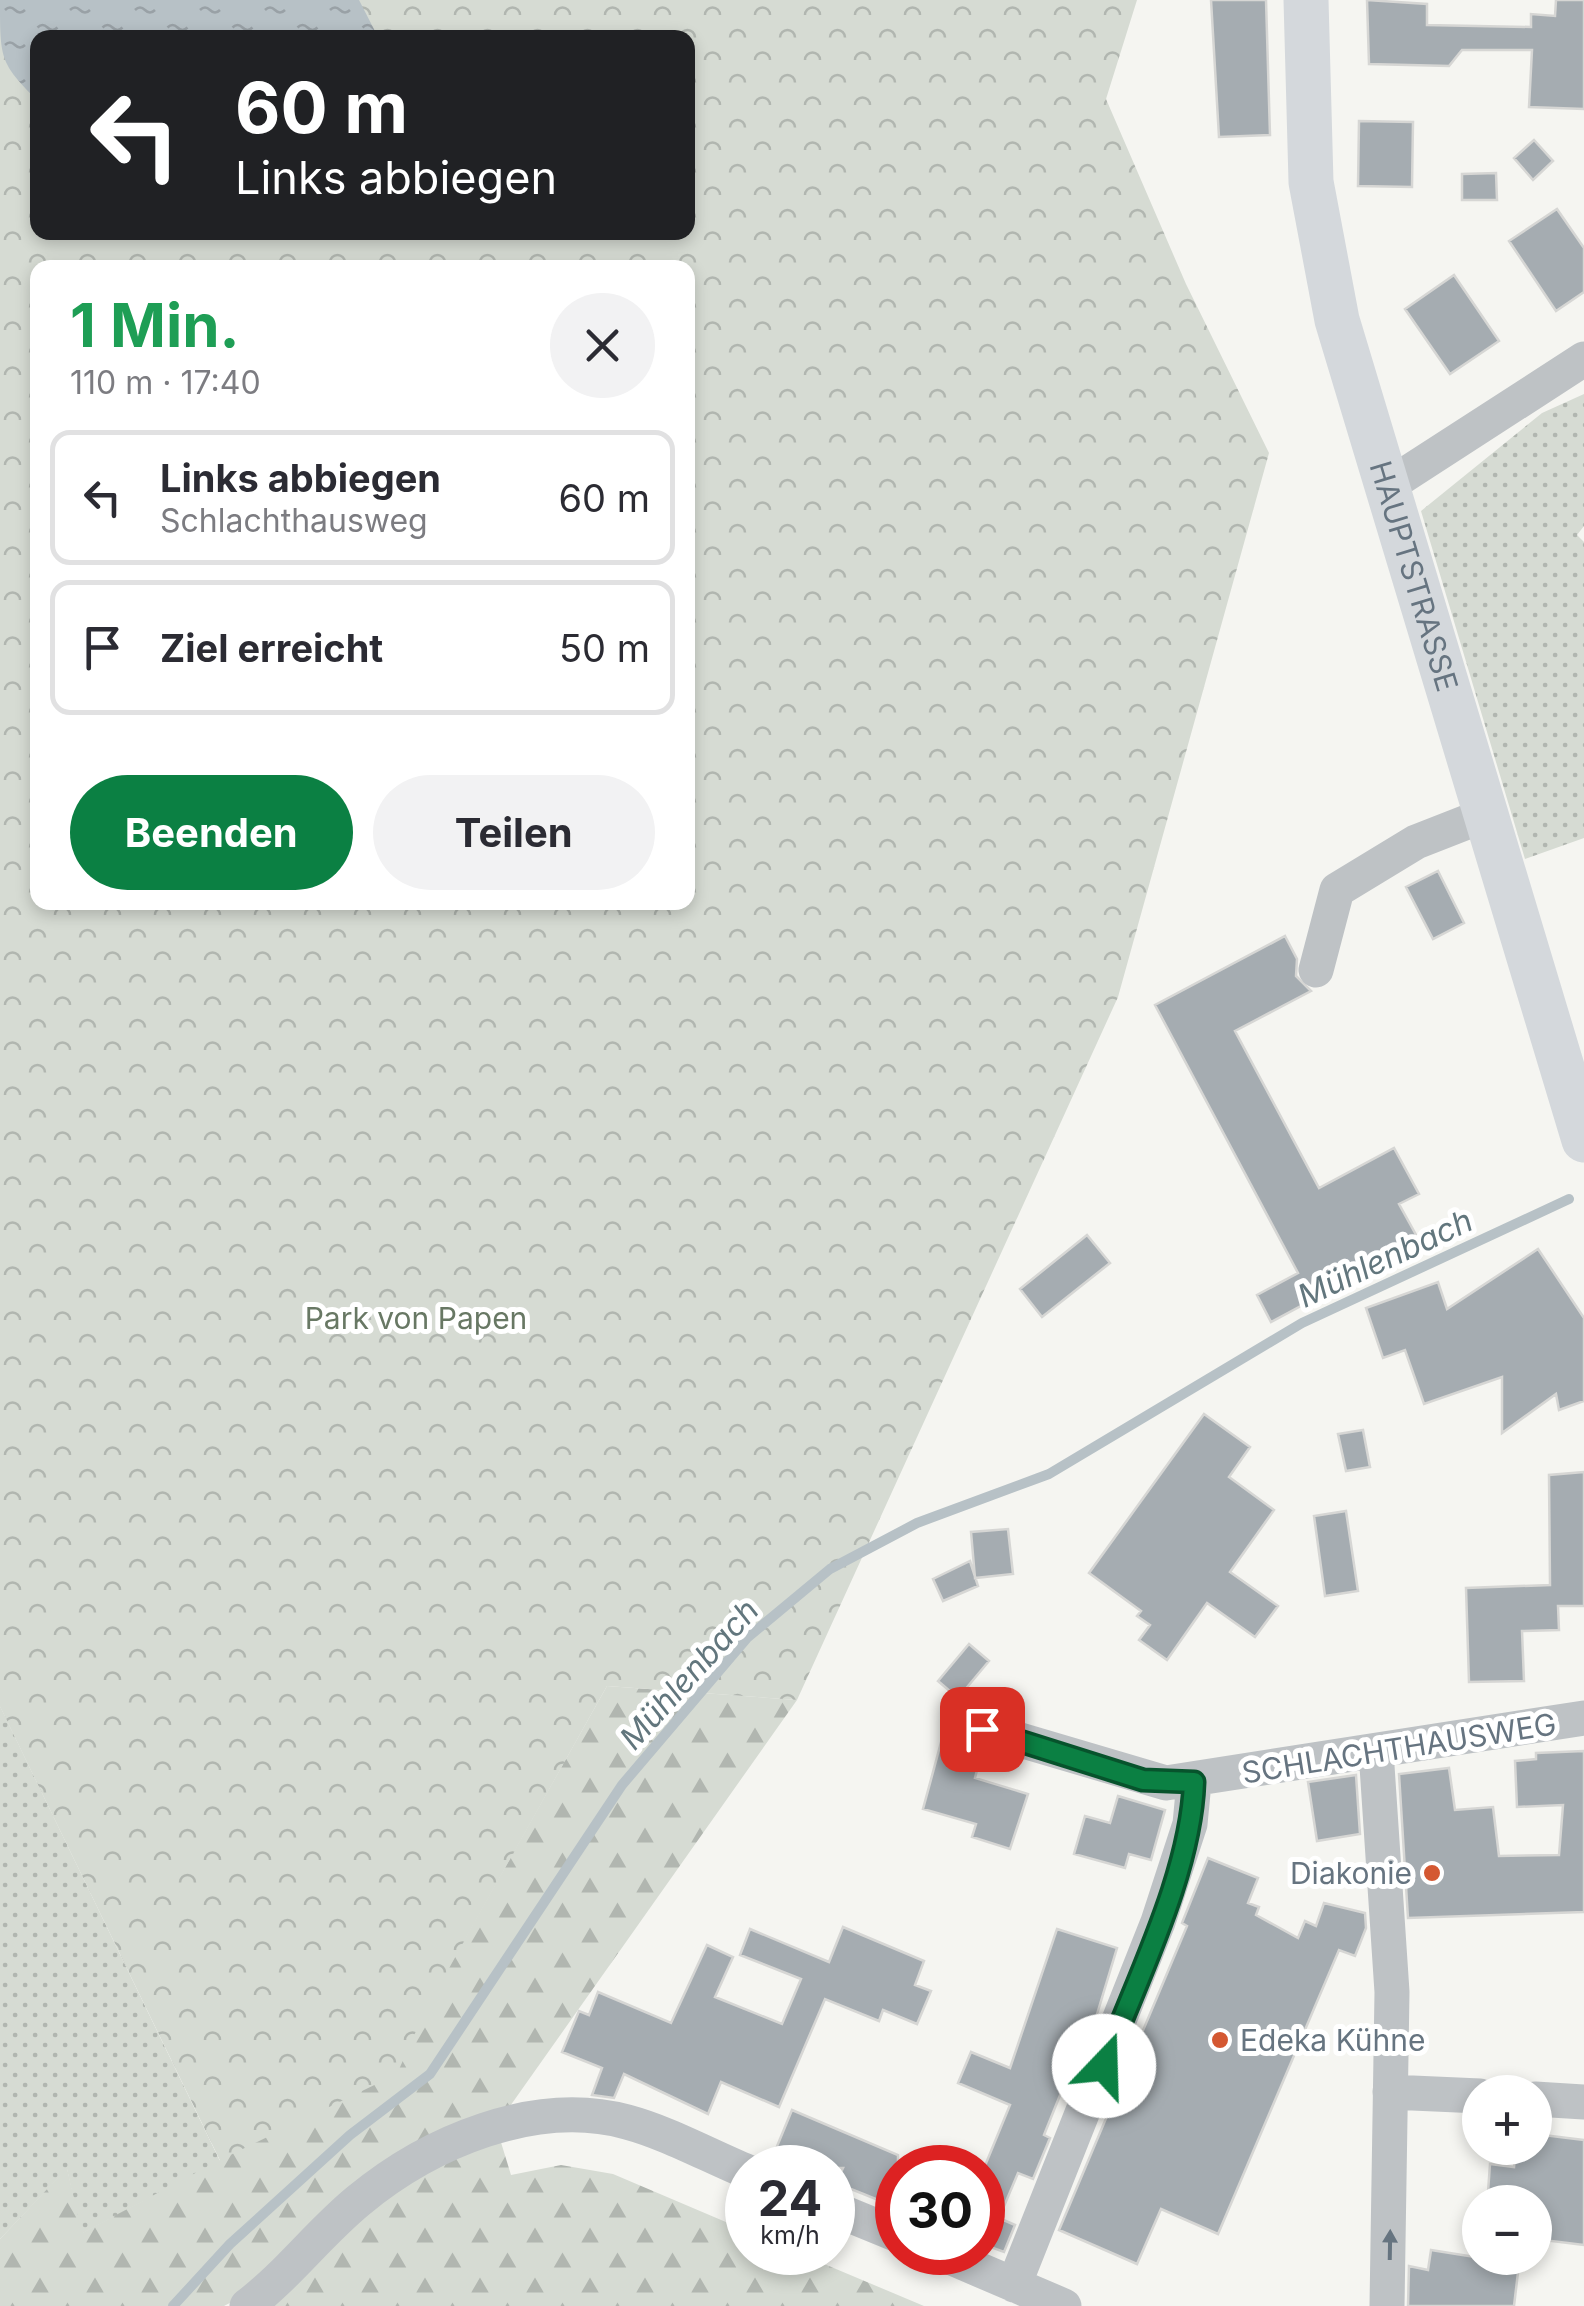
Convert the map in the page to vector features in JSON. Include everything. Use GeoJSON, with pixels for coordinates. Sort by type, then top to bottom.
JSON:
{"type":"FeatureCollection","features":[{"type":"Feature","properties":{"kind":"main road","name":"HAUPTSTRASSE"},"geometry":{"type":"LineString","coordinates":[[1306,0],[1311,182],[1321,248],[1386,487],[1584,1140]]}},
{"type":"Feature","properties":{"kind":"street"},"geometry":{"type":"LineString","coordinates":[[1386,487],[1584,359]]}},
{"type":"Feature","properties":{"kind":"street"},"geometry":{"type":"LineString","coordinates":[[1316,970],[1337,890],[1416,842],[1485,814]]}},
{"type":"Feature","properties":{"kind":"street","name":"SCHLACHTHAUSWEG"},"geometry":{"type":"LineString","coordinates":[[982,1729],[1143,1780],[1194,1782],[1584,1718]]}},
{"type":"Feature","properties":{"kind":"street"},"geometry":{"type":"LineString","coordinates":[[1376,1750],[1391,1921],[1391,2185],[1386,2306]]}},
{"type":"Feature","properties":{"kind":"street"},"geometry":{"type":"LineString","coordinates":[[1014,2285],[1158,1922],[1190,1824],[1194,1782]]}},
{"type":"Feature","properties":{"kind":"street"},"geometry":{"type":"LineString","coordinates":[[1390,2092],[1462,2095]]}},
{"type":"Feature","properties":{"kind":"street"},"geometry":{"type":"LineString","coordinates":[[1552,2100],[1584,2102]]}},
{"type":"Feature","properties":{"kind":"street"},"geometry":{"type":"LineString","coordinates":[[247,2306],[276,2285],[357,2202],[389,2178],[427,2156],[518,2120],[556,2113],[629,2122],[725,2162]]}},
{"type":"Feature","properties":{"kind":"street"},"geometry":{"type":"LineString","coordinates":[[991,2275],[1064,2306]]}},
{"type":"Feature","properties":{"kind":"green space","name":"Park von Papen"},"geometry":{"type":"Polygon","coordinates":[[[0,0],[1137,0],[1106,99],[1186,284],[1269,453],[1118,997],[797,1700],[607,1686],[424,2013],[397,2074],[220,2160],[0,1706],[0,0]]]}},
{"type":"Feature","properties":{"kind":"green space"},"geometry":{"type":"Polygon","coordinates":[[[1584,394],[1584,526],[1577,535],[1584,542],[1584,838],[1525,859],[1421,511],[1542,413],[1584,394]]]}},
{"type":"Feature","properties":{"kind":"green space"},"geometry":{"type":"Polygon","coordinates":[[[0,1669],[423,2013],[607,1686],[797,1700],[496,2126],[511,2175],[561,2165],[613,2174],[725,2222],[725,2275],[850,2275],[924,2306],[274,2306],[264,2285],[224,2306],[0,2306],[0,2239],[67,2168],[82,2233],[220,2160],[0,1706],[0,1669]]]}},
{"type":"Feature","properties":{"kind":"green space"},"geometry":{"type":"Polygon","coordinates":[[[0,1706],[220,2161],[81,2234],[67,2169],[0,2239],[0,1706]]]}},
{"type":"Feature","properties":{"kind":"water"},"geometry":{"type":"Polygon","coordinates":[[[0,0],[359,0],[374,30],[30,30],[30,92],[9,68],[1,35],[0,0]]]}},
{"type":"Feature","properties":{"kind":"building"},"geometry":{"type":"Polygon","coordinates":[[[1211,0],[1266,0],[1270,135],[1219,137],[1211,0]]]}},
{"type":"Feature","properties":{"kind":"building"},"geometry":{"type":"Polygon","coordinates":[[[1367,0],[1427,4],[1427,25],[1531,27],[1531,14],[1555,16],[1556,0],[1584,0],[1584,109],[1529,107],[1532,50],[1462,50],[1449,66],[1369,64],[1367,0]]]}},
{"type":"Feature","properties":{"kind":"building"},"geometry":{"type":"Polygon","coordinates":[[[1359,121],[1413,122],[1412,187],[1358,186],[1359,121]]]}},
{"type":"Feature","properties":{"kind":"building"},"geometry":{"type":"Polygon","coordinates":[[[1534,140],[1553,161],[1533,180],[1514,158],[1534,140]]]}},
{"type":"Feature","properties":{"kind":"building"},"geometry":{"type":"Polygon","coordinates":[[[1496,173],[1497,200],[1462,200],[1462,174],[1496,173]]]}},
{"type":"Feature","properties":{"kind":"building"},"geometry":{"type":"Polygon","coordinates":[[[1557,209],[1584,248],[1584,292],[1556,311],[1509,241],[1557,209]]]}},
{"type":"Feature","properties":{"kind":"building"},"geometry":{"type":"Polygon","coordinates":[[[1454,275],[1499,341],[1450,374],[1405,309],[1454,275]]]}},
{"type":"Feature","properties":{"kind":"building"},"geometry":{"type":"Polygon","coordinates":[[[1438,871],[1464,923],[1433,939],[1406,887],[1438,871]]]}},
{"type":"Feature","properties":{"kind":"building"},"geometry":{"type":"Polygon","coordinates":[[[1285,936],[1297,959],[1296,976],[1311,991],[1235,1031],[1319,1188],[1394,1148],[1419,1194],[1399,1204],[1420,1242],[1271,1322],[1257,1295],[1298,1273],[1155,1005],[1285,936]]]}},
{"type":"Feature","properties":{"kind":"building"},"geometry":{"type":"Polygon","coordinates":[[[1087,1235],[1110,1263],[1042,1317],[1020,1289],[1087,1235]]]}},
{"type":"Feature","properties":{"kind":"building"},"geometry":{"type":"Polygon","coordinates":[[[1538,1249],[1584,1318],[1584,1401],[1559,1410],[1556,1394],[1502,1433],[1502,1377],[1424,1404],[1405,1350],[1383,1358],[1366,1308],[1438,1282],[1447,1309],[1538,1249]]]}},
{"type":"Feature","properties":{"kind":"building"},"geometry":{"type":"Polygon","coordinates":[[[1204,1414],[1250,1447],[1229,1477],[1274,1510],[1230,1572],[1278,1606],[1255,1637],[1207,1603],[1167,1660],[1139,1640],[1150,1625],[1137,1616],[1141,1611],[1089,1573],[1204,1414]]]}},
{"type":"Feature","properties":{"kind":"building"},"geometry":{"type":"Polygon","coordinates":[[[1363,1430],[1370,1467],[1346,1471],[1338,1434],[1363,1430]]]}},
{"type":"Feature","properties":{"kind":"building"},"geometry":{"type":"Polygon","coordinates":[[[1584,1472],[1584,1606],[1558,1606],[1559,1630],[1522,1631],[1524,1681],[1469,1682],[1466,1588],[1550,1585],[1549,1475],[1584,1472]]]}},
{"type":"Feature","properties":{"kind":"building"},"geometry":{"type":"Polygon","coordinates":[[[1346,1511],[1358,1591],[1325,1596],[1314,1516],[1346,1511]]]}},
{"type":"Feature","properties":{"kind":"building"},"geometry":{"type":"Polygon","coordinates":[[[1008,1529],[1013,1574],[975,1578],[971,1532],[1008,1529]]]}},
{"type":"Feature","properties":{"kind":"building"},"geometry":{"type":"Polygon","coordinates":[[[970,1561],[978,1586],[943,1601],[933,1579],[970,1561]]]}},
{"type":"Feature","properties":{"kind":"building"},"geometry":{"type":"Polygon","coordinates":[[[969,1644],[989,1661],[958,1698],[938,1681],[969,1644]]]}},
{"type":"Feature","properties":{"kind":"building"},"geometry":{"type":"Polygon","coordinates":[[[943,1735],[982,1751],[975,1778],[1028,1794],[1010,1849],[972,1837],[976,1824],[923,1809],[943,1735]]]}},
{"type":"Feature","properties":{"kind":"building"},"geometry":{"type":"Polygon","coordinates":[[[1584,1751],[1584,1912],[1408,1918],[1399,1774],[1449,1768],[1455,1810],[1493,1807],[1499,1856],[1559,1855],[1563,1805],[1517,1807],[1515,1761],[1536,1759],[1536,1753],[1584,1751]]]}},
{"type":"Feature","properties":{"kind":"building"},"geometry":{"type":"Polygon","coordinates":[[[1356,1775],[1360,1834],[1317,1841],[1308,1782],[1356,1775]]]}},
{"type":"Feature","properties":{"kind":"building"},"geometry":{"type":"Polygon","coordinates":[[[1118,1796],[1165,1810],[1151,1860],[1129,1854],[1125,1868],[1074,1854],[1085,1816],[1110,1823],[1118,1796]]]}},
{"type":"Feature","properties":{"kind":"building","name":"Edeka Kühne"},"geometry":{"type":"Polygon","coordinates":[[[1208,1858],[1258,1878],[1248,1903],[1259,1907],[1256,1915],[1298,1938],[1305,1921],[1316,1926],[1324,1903],[1365,1913],[1366,1928],[1355,1956],[1339,1950],[1218,2234],[1161,2209],[1137,2264],[1059,2230],[1187,1926],[1182,1923],[1208,1858]]]}},
{"type":"Feature","properties":{"kind":"building"},"geometry":{"type":"Polygon","coordinates":[[[843,1927],[924,1961],[915,1985],[931,1991],[917,2024],[883,2010],[879,2021],[825,1999],[779,2107],[721,2082],[708,2114],[624,2074],[614,2098],[592,2095],[602,2068],[562,2052],[579,2011],[589,2015],[598,1992],[671,2023],[707,1945],[733,1957],[715,1997],[782,2024],[801,1979],[740,1955],[750,1929],[829,1962],[843,1927]]]}},
{"type":"Feature","properties":{"kind":"building"},"geometry":{"type":"Polygon","coordinates":[[[1057,1929],[1117,1948],[1091,2034],[1085,2050],[1079,2048],[1044,2135],[1050,2138],[1033,2179],[1018,2173],[1005,2204],[1005,2145],[994,2145],[1010,2105],[958,2083],[971,2052],[1010,2068],[1057,1929]]]}},
{"type":"Feature","properties":{"kind":"building"},"geometry":{"type":"Polygon","coordinates":[[[792,2110],[875,2145],[875,2199],[855,2191],[855,2145],[778,2145],[792,2110]]]}},
{"type":"Feature","properties":{"kind":"building"},"geometry":{"type":"Polygon","coordinates":[[[1552,2136],[1584,2140],[1584,2245],[1552,2241],[1552,2185],[1488,2185],[1490,2165],[1552,2165],[1552,2136]]]}},
{"type":"Feature","properties":{"kind":"building"},"geometry":{"type":"Polygon","coordinates":[[[1005,2221],[1015,2225],[1005,2250],[1005,2221]]]}},
{"type":"Feature","properties":{"kind":"building"},"geometry":{"type":"Polygon","coordinates":[[[1431,2250],[1462,2255],[1462,2275],[1518,2275],[1514,2306],[1408,2306],[1409,2266],[1428,2270],[1431,2250]]]}},
{"type":"Feature","properties":{"kind":"waterway","name":"Mühlenbach"},"geometry":{"type":"LineString","coordinates":[[173,2306],[230,2244],[350,2135],[430,2074],[622,1785],[747,1638],[830,1569],[917,1523],[1049,1474],[1302,1323],[1569,1199]]}},
{"type":"Feature","properties":{"kind":"place","name":"Diakonie"},"geometry":{"type":"Point","coordinates":[1432,1873]}},
{"type":"Feature","properties":{"kind":"place","name":"Edeka Kühne"},"geometry":{"type":"Point","coordinates":[1220,2040]}},
{"type":"Feature","properties":{"kind":"route"},"geometry":{"type":"LineString","coordinates":[[982,1729],[1143,1780],[1166,1784],[1194,1782],[1190,1824],[1174,1875],[1104,2066]]}}]}
